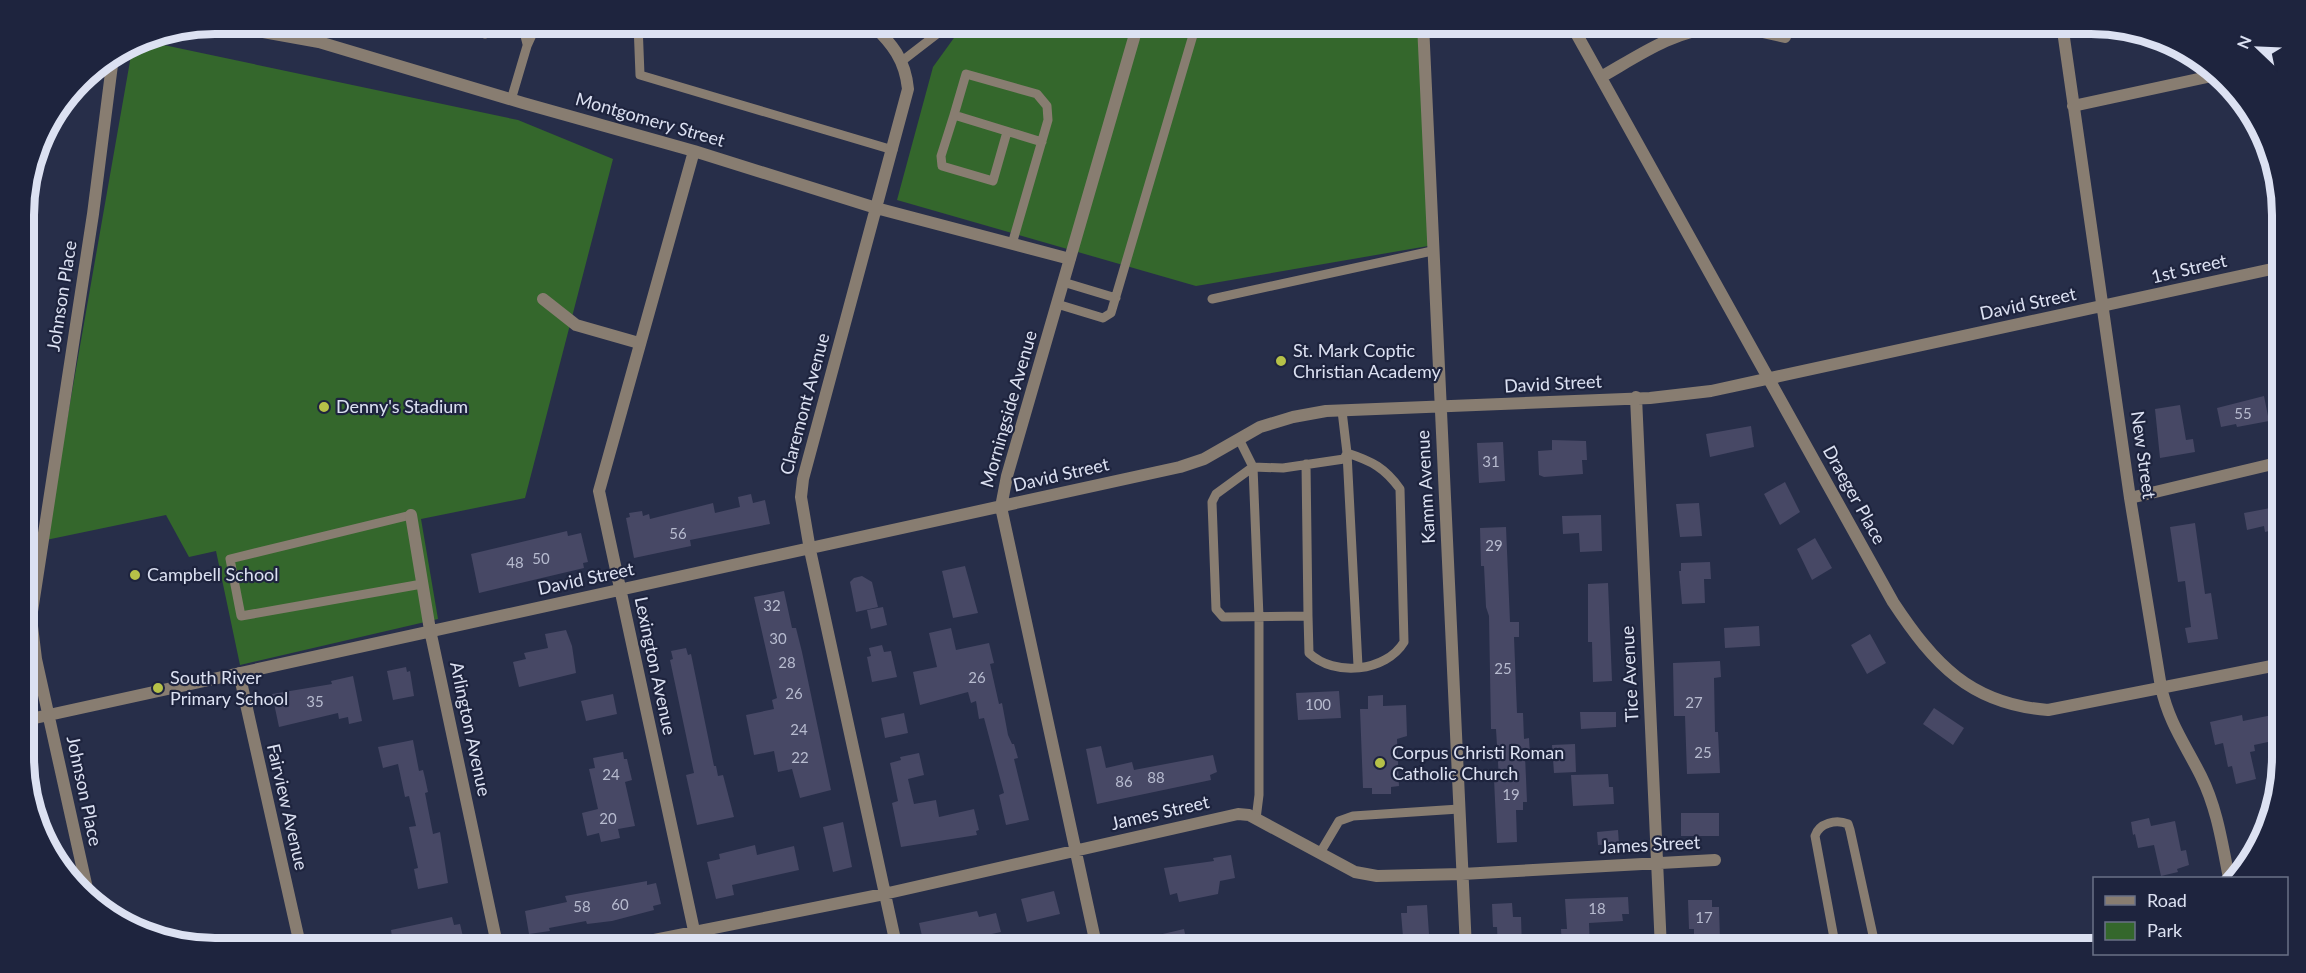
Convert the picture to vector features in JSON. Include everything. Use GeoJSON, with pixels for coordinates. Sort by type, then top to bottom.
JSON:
{"type":"FeatureCollection","features":[{"type":"Feature","properties":{"kind":"street","name":"Kamm Avenue"},"geometry":{"type":"LineString","coordinates":[[1423,34],[1465,938]]}},
{"type":"Feature","properties":{"kind":"street","name":"Draeger Place"},"geometry":{"type":"LineString","coordinates":[[1577,34],[1893,602],[1921,645],[1957,679],[2011,704],[2048,710],[2272,666]]}},
{"type":"Feature","properties":{"kind":"street"},"geometry":{"type":"LineString","coordinates":[[1601,77],[1671,37],[1684,34]]}},
{"type":"Feature","properties":{"kind":"street"},"geometry":{"type":"LineString","coordinates":[[1772,34],[1785,37]]}},
{"type":"Feature","properties":{"kind":"street","name":"New Street"},"geometry":{"type":"LineString","coordinates":[[2063,34],[2130,498],[2161,687],[2167,714],[2201,776],[2217,818],[2228,875]]}},
{"type":"Feature","properties":{"kind":"street","name":"Montgomery Street"},"geometry":{"type":"LineString","coordinates":[[279,35],[319,42],[511,100],[694,150],[876,208],[1070,259]]}},
{"type":"Feature","properties":{"kind":"street","name":"Claremont Avenue"},"geometry":{"type":"LineString","coordinates":[[883,35],[898,50],[908,88],[803,479],[801,497],[810,550],[894,938]]}},
{"type":"Feature","properties":{"kind":"street","name":"Morningside Avenue"},"geometry":{"type":"LineString","coordinates":[[1095,938],[1000,507],[1135,35]]}},
{"type":"Feature","properties":{"kind":"street","name":"Johnson Place"},"geometry":{"type":"LineString","coordinates":[[35,592],[93,214],[112,67]]}},
{"type":"Feature","properties":{"kind":"street"},"geometry":{"type":"LineString","coordinates":[[2073,106],[2207,77]]}},
{"type":"Feature","properties":{"kind":"street","name":"Lexington Avenue"},"geometry":{"type":"LineString","coordinates":[[694,150],[598,491],[696,938]]}},
{"type":"Feature","properties":{"kind":"street","name":"1st Street"},"geometry":{"type":"LineString","coordinates":[[2104,306],[2272,269]]}},
{"type":"Feature","properties":{"kind":"street"},"geometry":{"type":"LineString","coordinates":[[543,299],[576,325],[639,344]]}},
{"type":"Feature","properties":{"kind":"street","name":"David Street"},"geometry":{"type":"LineString","coordinates":[[35,718],[430,630],[810,550],[1180,467],[1204,459],[1260,427],[1293,417],[1342,411],[1636,398],[1711,391],[2104,306]]}},
{"type":"Feature","properties":{"kind":"street","name":"Tice Avenue"},"geometry":{"type":"LineString","coordinates":[[1636,398],[1660,938]]}},
{"type":"Feature","properties":{"kind":"street"},"geometry":{"type":"LineString","coordinates":[[2130,498],[2272,464]]}},
{"type":"Feature","properties":{"kind":"street","name":"Arlington Avenue"},"geometry":{"type":"LineString","coordinates":[[411,515],[430,630],[496,938]]}},
{"type":"Feature","properties":{"kind":"street","name":"Johnson Place"},"geometry":{"type":"LineString","coordinates":[[35,651],[86,885]]}},
{"type":"Feature","properties":{"kind":"street","name":"Fairview Avenue"},"geometry":{"type":"LineString","coordinates":[[239,673],[299,938]]}},
{"type":"Feature","properties":{"kind":"street","name":"James Street"},"geometry":{"type":"LineString","coordinates":[[658,938],[884,894],[1076,852],[1203,820],[1238,814],[1256,819],[1355,872],[1377,876],[1462,874],[1715,860]]}},
{"type":"Feature","properties":{"kind":"lane"},"geometry":{"type":"LineString","coordinates":[[1057,304],[1103,318],[1111,313],[1193,34]]}},
{"type":"Feature","properties":{"kind":"lane"},"geometry":{"type":"LineString","coordinates":[[527,35],[527,46]]}},
{"type":"Feature","properties":{"kind":"lane"},"geometry":{"type":"LineString","coordinates":[[511,100],[532,35]]}},
{"type":"Feature","properties":{"kind":"lane"},"geometry":{"type":"LineString","coordinates":[[638,35],[640,75],[893,150]]}},
{"type":"Feature","properties":{"kind":"lane"},"geometry":{"type":"LineString","coordinates":[[902,61],[936,35]]}},
{"type":"Feature","properties":{"kind":"lane"},"geometry":{"type":"LineString","coordinates":[[1007,132],[993,181],[942,166],[940,156],[966,74],[1037,94],[1047,106],[1048,120],[1012,244]]}},
{"type":"Feature","properties":{"kind":"lane"},"geometry":{"type":"LineString","coordinates":[[954,115],[1042,142]]}},
{"type":"Feature","properties":{"kind":"lane"},"geometry":{"type":"LineString","coordinates":[[1212,299],[1432,251]]}},
{"type":"Feature","properties":{"kind":"lane"},"geometry":{"type":"LineString","coordinates":[[1063,282],[1116,298]]}},
{"type":"Feature","properties":{"kind":"lane"},"geometry":{"type":"LineString","coordinates":[[1342,411],[1347,453],[1358,666]]}},
{"type":"Feature","properties":{"kind":"lane"},"geometry":{"type":"LineString","coordinates":[[1239,439],[1253,467],[1259,617],[1259,795],[1256,819]]}},
{"type":"Feature","properties":{"kind":"lane"},"geometry":{"type":"LineString","coordinates":[[1308,616],[1223,616],[1216,609],[1212,502],[1216,494],[1253,467],[1283,468],[1344,459],[1347,453]]}},
{"type":"Feature","properties":{"kind":"lane"},"geometry":{"type":"LineString","coordinates":[[1306,464],[1309,653],[1317,661],[1337,669],[1382,663],[1397,653],[1404,642],[1400,489],[1388,472],[1373,461],[1347,453]]}},
{"type":"Feature","properties":{"kind":"lane"},"geometry":{"type":"LineString","coordinates":[[411,515],[230,559],[241,616],[422,584]]}},
{"type":"Feature","properties":{"kind":"lane"},"geometry":{"type":"LineString","coordinates":[[1320,853],[1339,821],[1353,816],[1460,809]]}},
{"type":"Feature","properties":{"kind":"lane"},"geometry":{"type":"LineString","coordinates":[[1834,938],[1815,836],[1818,828],[1841,822],[1848,824],[1850,830],[1874,938]]}},
{"type":"Feature","properties":{"kind":"green space"},"geometry":{"type":"Polygon","coordinates":[[[1424,34],[1434,245],[1196,286],[897,200],[933,67],[956,35],[1424,34]]]}},
{"type":"Feature","properties":{"kind":"green space"},"geometry":{"type":"Polygon","coordinates":[[[158,44],[518,120],[613,159],[525,498],[421,519],[438,619],[240,665],[216,551],[189,557],[166,515],[46,540],[131,56],[158,44]]]}},
{"type":"Feature","properties":{"kind":"building"},"geometry":{"type":"Polygon","coordinates":[[[2264,396],[2269,421],[2237,427],[2236,424],[2221,427],[2217,408],[2264,396]]]}},
{"type":"Feature","properties":{"kind":"building"},"geometry":{"type":"Polygon","coordinates":[[[2180,405],[2186,440],[2193,439],[2195,452],[2160,458],[2155,409],[2180,405]]]}},
{"type":"Feature","properties":{"kind":"building"},"geometry":{"type":"Polygon","coordinates":[[[1751,426],[1754,447],[1710,457],[1706,434],[1751,426]]]}},
{"type":"Feature","properties":{"kind":"building"},"geometry":{"type":"Polygon","coordinates":[[[1552,440],[1586,441],[1587,460],[1582,460],[1583,474],[1544,477],[1539,475],[1538,451],[1552,450],[1552,440]]]}},
{"type":"Feature","properties":{"kind":"building"},"geometry":{"type":"Polygon","coordinates":[[[1503,442],[1505,481],[1479,483],[1477,443],[1503,442]]]}},
{"type":"Feature","properties":{"kind":"building"},"geometry":{"type":"Polygon","coordinates":[[[1785,482],[1800,512],[1780,525],[1764,494],[1785,482]]]}},
{"type":"Feature","properties":{"kind":"building"},"geometry":{"type":"Polygon","coordinates":[[[751,494],[753,503],[765,500],[770,524],[690,540],[691,546],[634,558],[626,518],[630,517],[629,513],[642,511],[643,516],[649,514],[650,519],[713,503],[715,513],[740,507],[738,497],[751,494]]]}},
{"type":"Feature","properties":{"kind":"building"},"geometry":{"type":"Polygon","coordinates":[[[1699,503],[1702,536],[1680,537],[1676,504],[1699,503]]]}},
{"type":"Feature","properties":{"kind":"building"},"geometry":{"type":"Polygon","coordinates":[[[2272,508],[2272,530],[2265,532],[2264,526],[2247,530],[2244,513],[2272,508]]]}},
{"type":"Feature","properties":{"kind":"building"},"geometry":{"type":"Polygon","coordinates":[[[1601,515],[1602,551],[1580,552],[1579,533],[1563,534],[1562,516],[1601,515]]]}},
{"type":"Feature","properties":{"kind":"building"},"geometry":{"type":"Polygon","coordinates":[[[2195,523],[2205,594],[2211,593],[2218,639],[2188,643],[2185,628],[2191,627],[2185,581],[2178,582],[2170,527],[2195,523]]]}},
{"type":"Feature","properties":{"kind":"building"},"geometry":{"type":"Polygon","coordinates":[[[1506,527],[1510,622],[1519,622],[1519,637],[1514,637],[1517,713],[1523,713],[1524,739],[1529,738],[1530,755],[1525,755],[1527,802],[1523,802],[1523,810],[1516,810],[1517,842],[1497,843],[1494,779],[1499,779],[1496,729],[1491,729],[1489,616],[1486,607],[1484,566],[1481,566],[1480,528],[1506,527]]]}},
{"type":"Feature","properties":{"kind":"building"},"geometry":{"type":"Polygon","coordinates":[[[567,531],[568,536],[581,533],[588,562],[583,563],[584,568],[479,593],[471,554],[567,531]]]}},
{"type":"Feature","properties":{"kind":"building"},"geometry":{"type":"Polygon","coordinates":[[[1815,538],[1832,568],[1812,580],[1797,549],[1815,538]]]}},
{"type":"Feature","properties":{"kind":"building"},"geometry":{"type":"Polygon","coordinates":[[[1710,562],[1711,579],[1704,579],[1705,603],[1682,604],[1679,571],[1681,571],[1681,563],[1710,562]]]}},
{"type":"Feature","properties":{"kind":"building"},"geometry":{"type":"Polygon","coordinates":[[[965,566],[978,613],[953,618],[942,571],[965,566]]]}},
{"type":"Feature","properties":{"kind":"building"},"geometry":{"type":"Polygon","coordinates":[[[862,576],[872,582],[878,607],[856,612],[850,582],[862,576]]]}},
{"type":"Feature","properties":{"kind":"building"},"geometry":{"type":"Polygon","coordinates":[[[1608,583],[1612,681],[1593,682],[1592,642],[1588,642],[1588,584],[1608,583]]]}},
{"type":"Feature","properties":{"kind":"building"},"geometry":{"type":"Polygon","coordinates":[[[784,591],[792,628],[796,628],[802,652],[831,790],[800,798],[792,769],[778,772],[774,751],[754,755],[746,715],[774,709],[772,700],[777,698],[754,597],[784,591]]]}},
{"type":"Feature","properties":{"kind":"building"},"geometry":{"type":"Polygon","coordinates":[[[883,607],[887,625],[871,629],[867,610],[883,607]]]}},
{"type":"Feature","properties":{"kind":"building"},"geometry":{"type":"Polygon","coordinates":[[[1759,626],[1760,646],[1725,648],[1724,628],[1759,626]]]}},
{"type":"Feature","properties":{"kind":"building"},"geometry":{"type":"Polygon","coordinates":[[[951,628],[956,650],[989,643],[994,663],[990,664],[999,704],[1002,703],[1008,735],[1014,744],[1018,758],[1014,759],[1029,820],[1006,825],[999,795],[1004,793],[984,718],[979,719],[976,701],[971,703],[968,692],[920,705],[913,672],[937,667],[929,633],[951,628]]]}},
{"type":"Feature","properties":{"kind":"building"},"geometry":{"type":"Polygon","coordinates":[[[566,630],[572,646],[576,673],[519,687],[513,662],[526,659],[524,653],[548,648],[545,634],[566,630]]]}},
{"type":"Feature","properties":{"kind":"building"},"geometry":{"type":"Polygon","coordinates":[[[1870,634],[1886,663],[1867,674],[1851,645],[1870,634]]]}},
{"type":"Feature","properties":{"kind":"building"},"geometry":{"type":"Polygon","coordinates":[[[882,645],[884,652],[891,651],[897,677],[872,682],[867,657],[871,656],[869,648],[882,645]]]}},
{"type":"Feature","properties":{"kind":"building"},"geometry":{"type":"Polygon","coordinates":[[[686,648],[688,655],[691,654],[714,766],[716,766],[718,776],[723,775],[734,817],[697,825],[686,775],[694,773],[670,660],[673,659],[671,651],[686,648]]]}},
{"type":"Feature","properties":{"kind":"building"},"geometry":{"type":"Polygon","coordinates":[[[1720,661],[1721,677],[1714,678],[1715,732],[1718,732],[1720,773],[1687,774],[1685,716],[1674,716],[1673,663],[1720,661]]]}},
{"type":"Feature","properties":{"kind":"building"},"geometry":{"type":"Polygon","coordinates":[[[406,667],[407,672],[410,671],[414,696],[393,700],[387,671],[406,667]]]}},
{"type":"Feature","properties":{"kind":"building"},"geometry":{"type":"Polygon","coordinates":[[[353,676],[362,721],[349,724],[348,717],[339,719],[338,713],[279,727],[272,694],[332,684],[331,681],[353,676]]]}},
{"type":"Feature","properties":{"kind":"building"},"geometry":{"type":"Polygon","coordinates":[[[1339,691],[1341,718],[1298,720],[1296,693],[1339,691]]]}},
{"type":"Feature","properties":{"kind":"building"},"geometry":{"type":"Polygon","coordinates":[[[613,694],[617,714],[586,721],[581,701],[613,694]]]}},
{"type":"Feature","properties":{"kind":"building","name":"Corpus Christi Roman Catholic Church"},"geometry":{"type":"Polygon","coordinates":[[[1383,695],[1383,706],[1406,705],[1407,736],[1397,739],[1399,786],[1391,787],[1391,794],[1372,794],[1372,788],[1363,788],[1360,709],[1368,709],[1368,696],[1383,695]]]}},
{"type":"Feature","properties":{"kind":"building"},"geometry":{"type":"Polygon","coordinates":[[[1934,708],[1964,728],[1953,745],[1923,724],[1934,708]]]}},
{"type":"Feature","properties":{"kind":"building"},"geometry":{"type":"Polygon","coordinates":[[[1580,712],[1616,712],[1616,727],[1581,729],[1580,712]]]}},
{"type":"Feature","properties":{"kind":"building"},"geometry":{"type":"Polygon","coordinates":[[[904,713],[908,733],[885,738],[881,718],[904,713]]]}},
{"type":"Feature","properties":{"kind":"building"},"geometry":{"type":"Polygon","coordinates":[[[2242,715],[2243,721],[2272,715],[2272,741],[2254,745],[2255,751],[2250,752],[2256,779],[2236,784],[2232,766],[2228,767],[2223,743],[2215,745],[2210,722],[2242,715]]]}},
{"type":"Feature","properties":{"kind":"building"},"geometry":{"type":"Polygon","coordinates":[[[413,740],[419,771],[423,770],[428,792],[425,793],[433,834],[440,832],[448,883],[418,889],[414,869],[418,868],[409,827],[416,826],[409,796],[405,797],[398,764],[383,768],[378,747],[413,740]]]}},
{"type":"Feature","properties":{"kind":"building"},"geometry":{"type":"Polygon","coordinates":[[[1575,744],[1576,772],[1554,773],[1552,745],[1575,744]]]}},
{"type":"Feature","properties":{"kind":"building"},"geometry":{"type":"Polygon","coordinates":[[[1101,746],[1106,768],[1132,762],[1134,770],[1213,755],[1217,772],[1210,775],[1211,780],[1097,804],[1086,749],[1101,746]]]}},
{"type":"Feature","properties":{"kind":"building"},"geometry":{"type":"Polygon","coordinates":[[[623,752],[632,780],[625,782],[635,826],[618,829],[620,838],[601,842],[599,833],[587,836],[582,813],[598,809],[589,769],[595,768],[593,758],[623,752]]]}},
{"type":"Feature","properties":{"kind":"building"},"geometry":{"type":"Polygon","coordinates":[[[919,753],[924,775],[908,779],[914,804],[936,800],[939,817],[974,809],[979,830],[976,831],[977,835],[901,847],[892,803],[898,801],[890,763],[901,760],[900,757],[919,753]]]}},
{"type":"Feature","properties":{"kind":"building"},"geometry":{"type":"Polygon","coordinates":[[[1608,774],[1609,787],[1613,787],[1614,804],[1573,806],[1571,775],[1608,774]]]}},
{"type":"Feature","properties":{"kind":"building"},"geometry":{"type":"Polygon","coordinates":[[[1681,813],[1719,813],[1719,836],[1681,836],[1681,813]]]}},
{"type":"Feature","properties":{"kind":"building"},"geometry":{"type":"Polygon","coordinates":[[[2149,818],[2151,826],[2175,821],[2181,851],[2186,850],[2189,865],[2177,869],[2178,872],[2161,876],[2154,845],[2138,848],[2135,834],[2133,835],[2131,822],[2149,818]]]}},
{"type":"Feature","properties":{"kind":"building"},"geometry":{"type":"Polygon","coordinates":[[[843,822],[852,867],[833,872],[823,827],[843,822]]]}},
{"type":"Feature","properties":{"kind":"building"},"geometry":{"type":"Polygon","coordinates":[[[1618,830],[1619,844],[1598,845],[1597,832],[1618,830]]]}},
{"type":"Feature","properties":{"kind":"building"},"geometry":{"type":"Polygon","coordinates":[[[755,845],[757,855],[794,846],[799,870],[732,885],[734,895],[716,899],[707,862],[720,859],[719,854],[755,845]]]}},
{"type":"Feature","properties":{"kind":"building"},"geometry":{"type":"Polygon","coordinates":[[[1231,855],[1235,878],[1220,881],[1218,894],[1179,902],[1177,893],[1170,895],[1164,868],[1214,861],[1213,858],[1231,855]]]}},
{"type":"Feature","properties":{"kind":"building"},"geometry":{"type":"Polygon","coordinates":[[[647,881],[647,885],[656,883],[658,891],[661,904],[653,906],[654,910],[612,921],[587,924],[586,921],[529,934],[525,911],[567,902],[565,896],[647,881]]]}},
{"type":"Feature","properties":{"kind":"building"},"geometry":{"type":"Polygon","coordinates":[[[1054,891],[1060,914],[1027,922],[1021,899],[1054,891]]]}},
{"type":"Feature","properties":{"kind":"building"},"geometry":{"type":"Polygon","coordinates":[[[1628,897],[1629,914],[1622,914],[1623,921],[1589,923],[1590,938],[1561,938],[1561,929],[1567,929],[1565,899],[1628,897]]]}},
{"type":"Feature","properties":{"kind":"building"},"geometry":{"type":"Polygon","coordinates":[[[1688,900],[1712,900],[1712,907],[1719,907],[1720,938],[1694,938],[1694,929],[1689,929],[1688,900]]]}},
{"type":"Feature","properties":{"kind":"building"},"geometry":{"type":"Polygon","coordinates":[[[1512,903],[1513,917],[1521,917],[1522,938],[1498,938],[1497,927],[1493,927],[1492,904],[1512,903]]]}},
{"type":"Feature","properties":{"kind":"building"},"geometry":{"type":"Polygon","coordinates":[[[1427,905],[1429,938],[1403,938],[1401,913],[1407,913],[1407,906],[1427,905]]]}},
{"type":"Feature","properties":{"kind":"building"},"geometry":{"type":"Polygon","coordinates":[[[977,911],[979,917],[996,913],[1001,932],[973,938],[922,938],[919,923],[977,911]]]}},
{"type":"Feature","properties":{"kind":"building"},"geometry":{"type":"Polygon","coordinates":[[[452,917],[454,925],[460,924],[463,938],[388,938],[392,937],[391,930],[452,917]]]}},
{"type":"Feature","properties":{"kind":"building"},"geometry":{"type":"Polygon","coordinates":[[[1184,929],[1186,938],[1150,938],[1184,929]]]}},
{"type":"Feature","properties":{"kind":"place","name":"St. Mark Coptic Christian Academy"},"geometry":{"type":"Point","coordinates":[1281,361]}},
{"type":"Feature","properties":{"kind":"place","name":"Denny's Stadium"},"geometry":{"type":"Point","coordinates":[324,407]}},
{"type":"Feature","properties":{"kind":"place","name":"Campbell School"},"geometry":{"type":"Point","coordinates":[135,575]}},
{"type":"Feature","properties":{"kind":"place","name":"South River Primary School"},"geometry":{"type":"Point","coordinates":[158,688]}},
{"type":"Feature","properties":{"kind":"place","name":"Corpus Christi Roman Catholic Church"},"geometry":{"type":"Point","coordinates":[1380,763]}}]}
